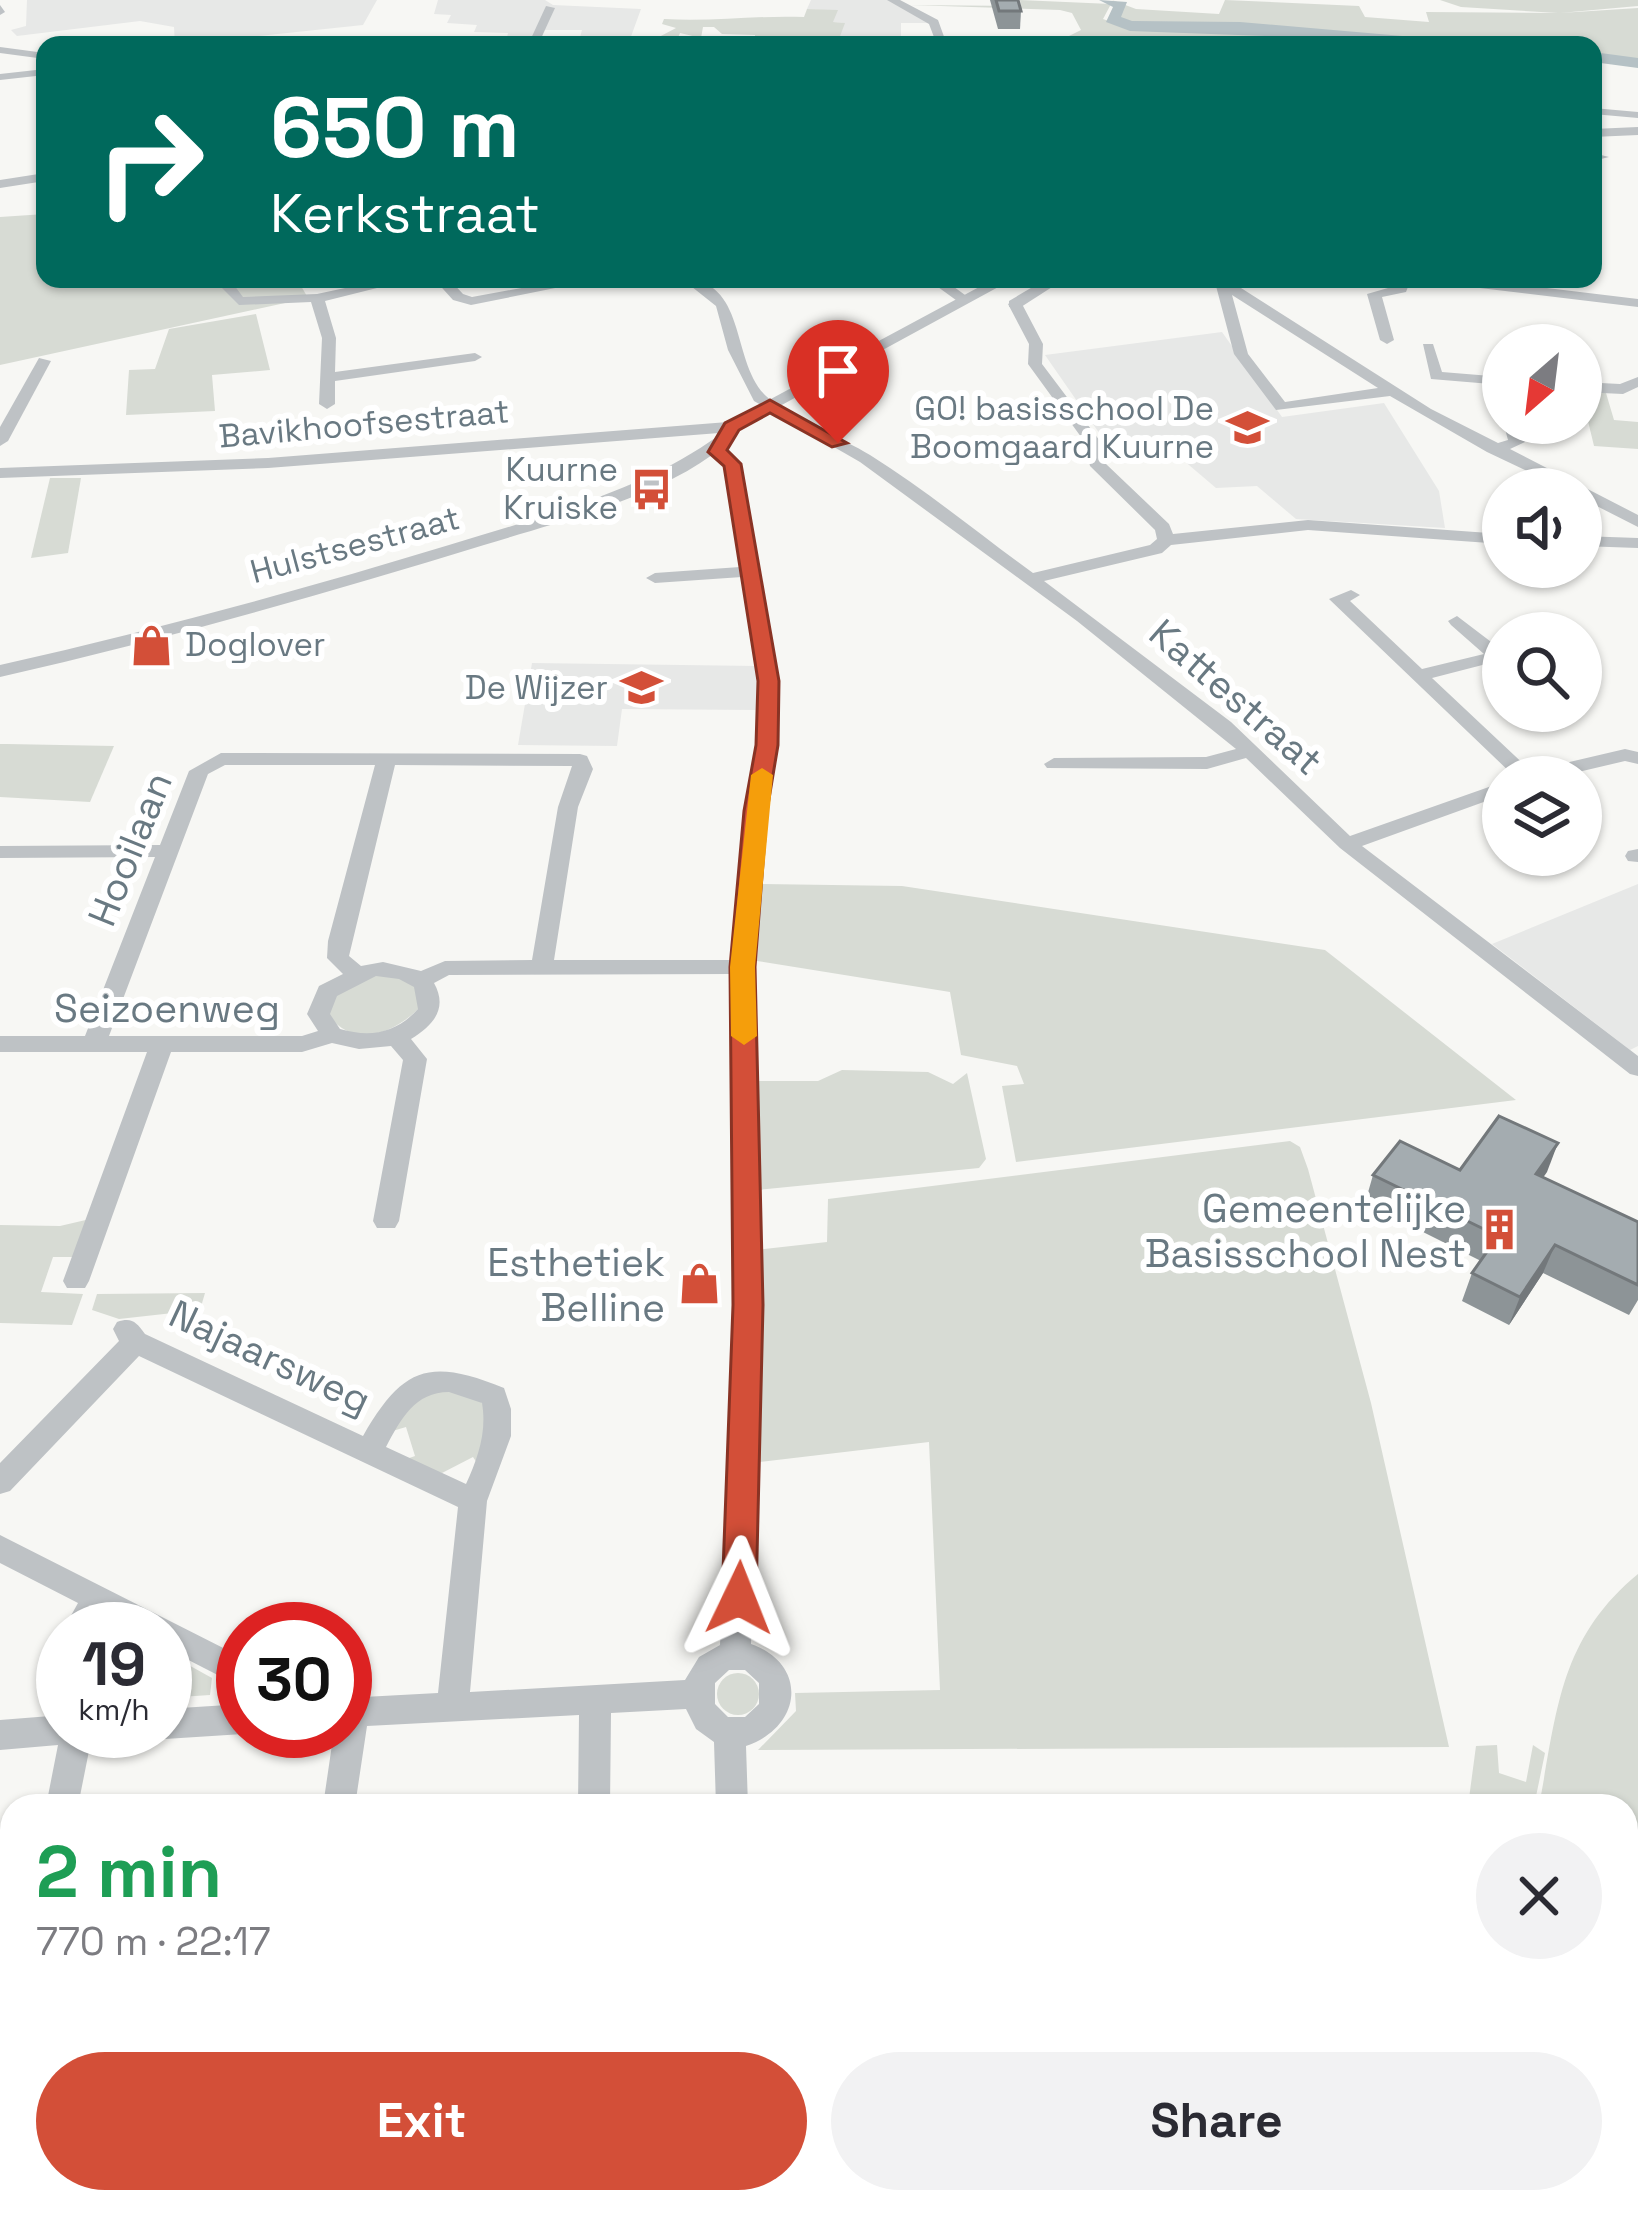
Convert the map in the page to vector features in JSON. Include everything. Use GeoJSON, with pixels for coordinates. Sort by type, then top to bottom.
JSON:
{"type":"FeatureCollection","features":[{"type":"Feature","properties":{"kind":"street"},"geometry":{"type":"LineString","coordinates":[[892,0],[934,22],[939,36]]}},
{"type":"Feature","properties":{"kind":"street"},"geometry":{"type":"LineString","coordinates":[[537,36],[550,8]]}},
{"type":"Feature","properties":{"kind":"street"},"geometry":{"type":"LineString","coordinates":[[1,43],[36,53]]}},
{"type":"Feature","properties":{"kind":"street"},"geometry":{"type":"LineString","coordinates":[[0,77],[36,73]]}},
{"type":"Feature","properties":{"kind":"street"},"geometry":{"type":"LineString","coordinates":[[1602,112],[1638,115]]}},
{"type":"Feature","properties":{"kind":"street"},"geometry":{"type":"LineString","coordinates":[[1602,133],[1638,131]]}},
{"type":"Feature","properties":{"kind":"street"},"geometry":{"type":"LineString","coordinates":[[0,184],[36,178]]}},
{"type":"Feature","properties":{"kind":"street"},"geometry":{"type":"LineString","coordinates":[[230,288],[239,301],[317,298],[364,288]]}},
{"type":"Feature","properties":{"kind":"street"},"geometry":{"type":"LineString","coordinates":[[327,404],[328,338],[316,292],[334,288]]}},
{"type":"Feature","properties":{"kind":"street"},"geometry":{"type":"LineString","coordinates":[[449,288],[458,298],[471,301],[543,288]]}},
{"type":"Feature","properties":{"kind":"street"},"geometry":{"type":"LineString","coordinates":[[701,288],[724,304],[735,350],[759,398],[770,406]]}},
{"type":"Feature","properties":{"kind":"street"},"geometry":{"type":"LineString","coordinates":[[953,288],[972,297]]}},
{"type":"Feature","properties":{"kind":"street"},"geometry":{"type":"LineString","coordinates":[[735,1656],[748,1305],[743,967],[755,811],[767,745],[768,681],[732,464],[717,452],[732,427],[988,288]]}},
{"type":"Feature","properties":{"kind":"street"},"geometry":{"type":"LineString","coordinates":[[1043,288],[1015,304],[1036,344],[1034,364],[1092,440],[1094,461],[1163,528],[1166,540]]}},
{"type":"Feature","properties":{"kind":"street"},"geometry":{"type":"LineString","coordinates":[[1224,288],[1241,354],[1281,407],[1390,392]]}},
{"type":"Feature","properties":{"kind":"street"},"geometry":{"type":"LineString","coordinates":[[1238,288],[1390,392],[1533,468]]}},
{"type":"Feature","properties":{"kind":"street"},"geometry":{"type":"LineString","coordinates":[[1388,340],[1374,293],[1401,288]]}},
{"type":"Feature","properties":{"kind":"street"},"geometry":{"type":"LineString","coordinates":[[1505,288],[1638,303]]}},
{"type":"Feature","properties":{"kind":"street"},"geometry":{"type":"LineString","coordinates":[[1589,288],[1595,300]]}},
{"type":"Feature","properties":{"kind":"street"},"geometry":{"type":"LineString","coordinates":[[1428,347],[1436,376],[1482,379]]}},
{"type":"Feature","properties":{"kind":"street"},"geometry":{"type":"LineString","coordinates":[[330,377],[475,357]]}},
{"type":"Feature","properties":{"kind":"street"},"geometry":{"type":"LineString","coordinates":[[0,441],[44,361]]}},
{"type":"Feature","properties":{"kind":"street"},"geometry":{"type":"LineString","coordinates":[[1602,388],[1623,389],[1638,381]]}},
{"type":"Feature","properties":{"kind":"street","name":"Kattestraat"},"geometry":{"type":"LineString","coordinates":[[770,406],[866,459],[1184,693],[1347,844],[1636,1064]]}},
{"type":"Feature","properties":{"kind":"street","name":"Bavikhoofsestraat"},"geometry":{"type":"LineString","coordinates":[[0,473],[268,464],[732,427]]}},
{"type":"Feature","properties":{"kind":"street"},"geometry":{"type":"LineString","coordinates":[[1493,449],[1509,444]]}},
{"type":"Feature","properties":{"kind":"street","name":"Hulstsestraat"},"geometry":{"type":"LineString","coordinates":[[0,671],[549,521],[717,452]]}},
{"type":"Feature","properties":{"kind":"street"},"geometry":{"type":"LineString","coordinates":[[1602,502],[1634,519],[1638,543],[1602,542]]}},
{"type":"Feature","properties":{"kind":"street"},"geometry":{"type":"LineString","coordinates":[[1029,579],[1156,549],[1166,540],[1308,525],[1482,537]]}},
{"type":"Feature","properties":{"kind":"street"},"geometry":{"type":"LineString","coordinates":[[655,578],[751,571]]}},
{"type":"Feature","properties":{"kind":"street"},"geometry":{"type":"LineString","coordinates":[[1317,601],[1344,597],[1507,756]]}},
{"type":"Feature","properties":{"kind":"street"},"geometry":{"type":"LineString","coordinates":[[1456,621],[1482,643]]}},
{"type":"Feature","properties":{"kind":"street"},"geometry":{"type":"LineString","coordinates":[[1420,675],[1482,662]]}},
{"type":"Feature","properties":{"kind":"street"},"geometry":{"type":"LineString","coordinates":[[1054,764],[1207,763],[1249,752]]}},
{"type":"Feature","properties":{"kind":"street"},"geometry":{"type":"LineString","coordinates":[[1602,760],[1625,755],[1638,758]]}},
{"type":"Feature","properties":{"kind":"street"},"geometry":{"type":"LineString","coordinates":[[355,973],[338,958],[339,940],[387,758],[580,760],[584,769],[578,794],[568,807],[542,966]]}},
{"type":"Feature","properties":{"kind":"street","name":"Hooilaan"},"geometry":{"type":"LineString","coordinates":[[94,1044],[199,771],[221,759],[387,758]]}},
{"type":"Feature","properties":{"kind":"street"},"geometry":{"type":"LineString","coordinates":[[1347,844],[1482,796]]}},
{"type":"Feature","properties":{"kind":"street"},"geometry":{"type":"LineString","coordinates":[[0,852],[165,851]]}},
{"type":"Feature","properties":{"kind":"street"},"geometry":{"type":"LineString","coordinates":[[421,980],[445,968],[743,967]]}},
{"type":"Feature","properties":{"kind":"street"},"geometry":{"type":"LineString","coordinates":[[391,969],[421,980],[428,988],[429,1010],[396,1037],[379,1042],[332,1035],[318,1015],[327,991],[355,973],[391,969]]}},
{"type":"Feature","properties":{"kind":"street","name":"Seizoenweg"},"geometry":{"type":"LineString","coordinates":[[0,1044],[302,1044],[332,1035]]}},
{"type":"Feature","properties":{"kind":"street"},"geometry":{"type":"LineString","coordinates":[[386,1221],[416,1059],[396,1037]]}},
{"type":"Feature","properties":{"kind":"street"},"geometry":{"type":"LineString","coordinates":[[76,1281],[162,1044]]}},
{"type":"Feature","properties":{"kind":"street","name":"Najaarsweg"},"geometry":{"type":"LineString","coordinates":[[0,1482],[131,1335],[473,1501]]}},
{"type":"Feature","properties":{"kind":"street","name":"Najaarsweg"},"geometry":{"type":"LineString","coordinates":[[370,1449],[416,1386],[434,1376],[455,1378],[494,1396],[501,1415],[489,1468],[473,1501],[453,1704]]}},
{"type":"Feature","properties":{"kind":"street"},"geometry":{"type":"LineString","coordinates":[[0,1548],[105,1602]]}},
{"type":"Feature","properties":{"kind":"street"},"geometry":{"type":"LineString","coordinates":[[735,1656],[755,1660],[771,1672],[778,1699],[760,1724],[730,1731],[706,1718],[697,1694],[708,1669],[735,1656]]}},
{"type":"Feature","properties":{"kind":"street"},"geometry":{"type":"LineString","coordinates":[[372,1710],[697,1694]]}},
{"type":"Feature","properties":{"kind":"street"},"geometry":{"type":"LineString","coordinates":[[594,1794],[595,1700]]}},
{"type":"Feature","properties":{"kind":"street"},"geometry":{"type":"LineString","coordinates":[[730,1731],[732,1794]]}},
{"type":"Feature","properties":{"kind":"street"},"geometry":{"type":"LineString","coordinates":[[0,1735],[36,1732]]}},
{"type":"Feature","properties":{"kind":"street"},"geometry":{"type":"LineString","coordinates":[[64,1794],[72,1758]]}},
{"type":"Feature","properties":{"kind":"street"},"geometry":{"type":"LineString","coordinates":[[340,1794],[344,1758]]}},
{"type":"Feature","properties":{"kind":"shaded area"},"geometry":{"type":"Polygon","coordinates":[[[27,0],[377,0],[363,25],[260,36],[174,36],[174,27],[140,21],[17,36],[11,30],[26,26],[27,0]]]}},
{"type":"Feature","properties":{"kind":"shaded area"},"geometry":{"type":"Polygon","coordinates":[[[438,0],[545,0],[553,5],[641,9],[631,36],[544,30],[541,36],[507,36],[474,32],[477,25],[447,23],[451,15],[434,14],[438,0]]]}},
{"type":"Feature","properties":{"kind":"shaded area"},"geometry":{"type":"Polygon","coordinates":[[[811,0],[888,0],[932,23],[901,23],[901,36],[839,36],[844,23],[832,22],[837,11],[807,9],[811,0]]]}},
{"type":"Feature","properties":{"kind":"shaded area"},"geometry":{"type":"Polygon","coordinates":[[[1020,0],[1111,4],[1103,19],[1129,28],[1351,36],[1069,36],[1081,30],[1072,13],[1060,10],[910,5],[1021,6],[1020,0]]]}},
{"type":"Feature","properties":{"kind":"shaded area"},"geometry":{"type":"Polygon","coordinates":[[[1112,0],[1136,9],[1219,14],[1225,0],[1359,6],[1365,17],[1429,22],[1426,12],[1558,13],[1461,7],[1440,0],[1638,0],[1638,6],[1560,13],[1638,8],[1638,61],[1602,57],[1602,36],[1393,36],[1126,24],[1113,18],[1123,7],[1112,0]]]}},
{"type":"Feature","properties":{"kind":"shaded area"},"geometry":{"type":"Polygon","coordinates":[[[807,9],[838,10],[833,22],[845,23],[840,36],[722,34],[714,27],[703,27],[701,36],[661,36],[676,28],[662,24],[664,19],[804,17],[807,9]]]}},
{"type":"Feature","properties":{"kind":"shaded area"},"geometry":{"type":"Polygon","coordinates":[[[36,215],[36,288],[302,288],[308,298],[0,365],[0,217],[36,215]]]}},
{"type":"Feature","properties":{"kind":"shaded area"},"geometry":{"type":"Polygon","coordinates":[[[256,314],[270,370],[212,375],[215,411],[126,415],[129,370],[155,369],[169,329],[256,314]]]}},
{"type":"Feature","properties":{"kind":"shaded area","name":"GO! basisschool De Boomgaard Kuurne"},"geometry":{"type":"Polygon","coordinates":[[[1222,332],[1282,417],[1384,403],[1439,491],[1445,528],[1296,519],[1257,486],[1216,488],[1176,454],[1108,461],[1104,440],[1045,355],[1222,332]]]}},
{"type":"Feature","properties":{"kind":"shaded area"},"geometry":{"type":"Polygon","coordinates":[[[1602,393],[1606,393],[1614,420],[1638,422],[1638,449],[1594,446],[1602,444],[1602,393]]]}},
{"type":"Feature","properties":{"kind":"shaded area"},"geometry":{"type":"Polygon","coordinates":[[[50,478],[81,478],[68,553],[31,558],[50,478]]]}},
{"type":"Feature","properties":{"kind":"shaded area","name":"De Wijzer"},"geometry":{"type":"Polygon","coordinates":[[[532,663],[757,666],[756,710],[622,709],[617,746],[518,745],[532,663]]]}},
{"type":"Feature","properties":{"kind":"shaded area"},"geometry":{"type":"Polygon","coordinates":[[[0,744],[114,746],[90,802],[0,797],[0,744]]]}},
{"type":"Feature","properties":{"kind":"shaded area"},"geometry":{"type":"Polygon","coordinates":[[[760,884],[902,886],[1325,950],[1516,1100],[1016,1162],[1002,1086],[1024,1084],[1017,1066],[961,1055],[950,992],[757,961],[760,884]]]}},
{"type":"Feature","properties":{"kind":"shaded area"},"geometry":{"type":"Polygon","coordinates":[[[1638,884],[1638,1046],[1630,1050],[1492,944],[1638,884]]]}},
{"type":"Feature","properties":{"kind":"shaded area"},"geometry":{"type":"Polygon","coordinates":[[[390,974],[413,982],[422,1005],[401,1023],[364,1035],[340,1027],[329,1016],[332,997],[361,977],[390,974]]]}},
{"type":"Feature","properties":{"kind":"shaded area"},"geometry":{"type":"Polygon","coordinates":[[[842,1070],[928,1072],[953,1084],[967,1073],[986,1159],[979,1168],[758,1190],[757,1081],[818,1081],[842,1070]]]}},
{"type":"Feature","properties":{"kind":"shaded area"},"geometry":{"type":"Polygon","coordinates":[[[1290,1141],[1300,1147],[1308,1169],[1371,1403],[1449,1747],[758,1750],[796,1711],[795,1693],[940,1690],[929,1442],[759,1462],[755,1250],[827,1242],[828,1199],[1290,1141]]]}},
{"type":"Feature","properties":{"kind":"shaded area"},"geometry":{"type":"Polygon","coordinates":[[[90,1219],[74,1257],[53,1257],[41,1292],[83,1294],[72,1325],[0,1323],[0,1225],[60,1226],[90,1219]]]}},
{"type":"Feature","properties":{"kind":"shaded area"},"geometry":{"type":"Polygon","coordinates":[[[205,1293],[200,1310],[119,1319],[92,1310],[97,1294],[205,1293]]]}},
{"type":"Feature","properties":{"kind":"shaded area"},"geometry":{"type":"Polygon","coordinates":[[[433,1383],[477,1397],[485,1407],[481,1469],[473,1457],[442,1473],[398,1462],[415,1456],[406,1427],[389,1432],[433,1383]]]}},
{"type":"Feature","properties":{"kind":"shaded area"},"geometry":{"type":"Polygon","coordinates":[[[1638,1574],[1638,1794],[1541,1794],[1566,1679],[1592,1624],[1638,1574]]]}},
{"type":"Feature","properties":{"kind":"shaded area"},"geometry":{"type":"Polygon","coordinates":[[[192,1667],[212,1678],[210,1695],[192,1696],[192,1667]]]}},
{"type":"Feature","properties":{"kind":"shaded area"},"geometry":{"type":"Polygon","coordinates":[[[738,1673],[753,1679],[759,1694],[753,1709],[738,1715],[723,1709],[717,1694],[723,1679],[738,1673]]]}},
{"type":"Feature","properties":{"kind":"shaded area"},"geometry":{"type":"Polygon","coordinates":[[[1497,1745],[1499,1773],[1526,1782],[1533,1745],[1545,1753],[1536,1794],[1470,1794],[1476,1746],[1497,1745]]]}},
{"type":"Feature","properties":{"kind":"building"},"geometry":{"type":"Polygon","coordinates":[[[996,0],[1018,0],[1021,11],[999,11],[996,0]]]}},
{"type":"Feature","properties":{"kind":"building"},"geometry":{"type":"Polygon","coordinates":[[[1499,1116],[1558,1143],[1536,1174],[1638,1222],[1638,1285],[1555,1245],[1520,1297],[1472,1273],[1498,1236],[1373,1175],[1400,1141],[1460,1170],[1499,1116]]]}},
{"type":"Feature","properties":{"kind":"waterway"},"geometry":{"type":"LineString","coordinates":[[1107,0],[1122,5],[1112,19],[1130,26],[1369,36]]}},
{"type":"Feature","properties":{"kind":"waterway"},"geometry":{"type":"LineString","coordinates":[[1602,58],[1638,63]]}},
{"type":"Feature","properties":{"kind":"slow traffic"},"geometry":{"type":"LineString","coordinates":[[744,1036],[743,967],[762,775]]}},
{"type":"Feature","properties":{"kind":"place","name":"GO! basisschool De Boomgaard Kuurne"},"geometry":{"type":"Point","coordinates":[1248,428]}},
{"type":"Feature","properties":{"kind":"place","name":"Kuurne Kruiske"},"geometry":{"type":"Point","coordinates":[652,489]}},
{"type":"Feature","properties":{"kind":"place","name":"Doglover"},"geometry":{"type":"Point","coordinates":[151,645]}},
{"type":"Feature","properties":{"kind":"place","name":"De Wijzer"},"geometry":{"type":"Point","coordinates":[642,688]}},
{"type":"Feature","properties":{"kind":"place","name":"Gemeentelijke Basisschool Nest"},"geometry":{"type":"Point","coordinates":[1500,1230]}},
{"type":"Feature","properties":{"kind":"place","name":"Esthetiek Belline"},"geometry":{"type":"Point","coordinates":[699,1284]}},
{"type":"Feature","properties":{"kind":"route"},"geometry":{"type":"LineString","coordinates":[[739,1598],[748,1305],[743,967],[755,811],[767,745],[768,681],[732,464],[717,452],[732,427],[770,406],[838,443]]}}]}
